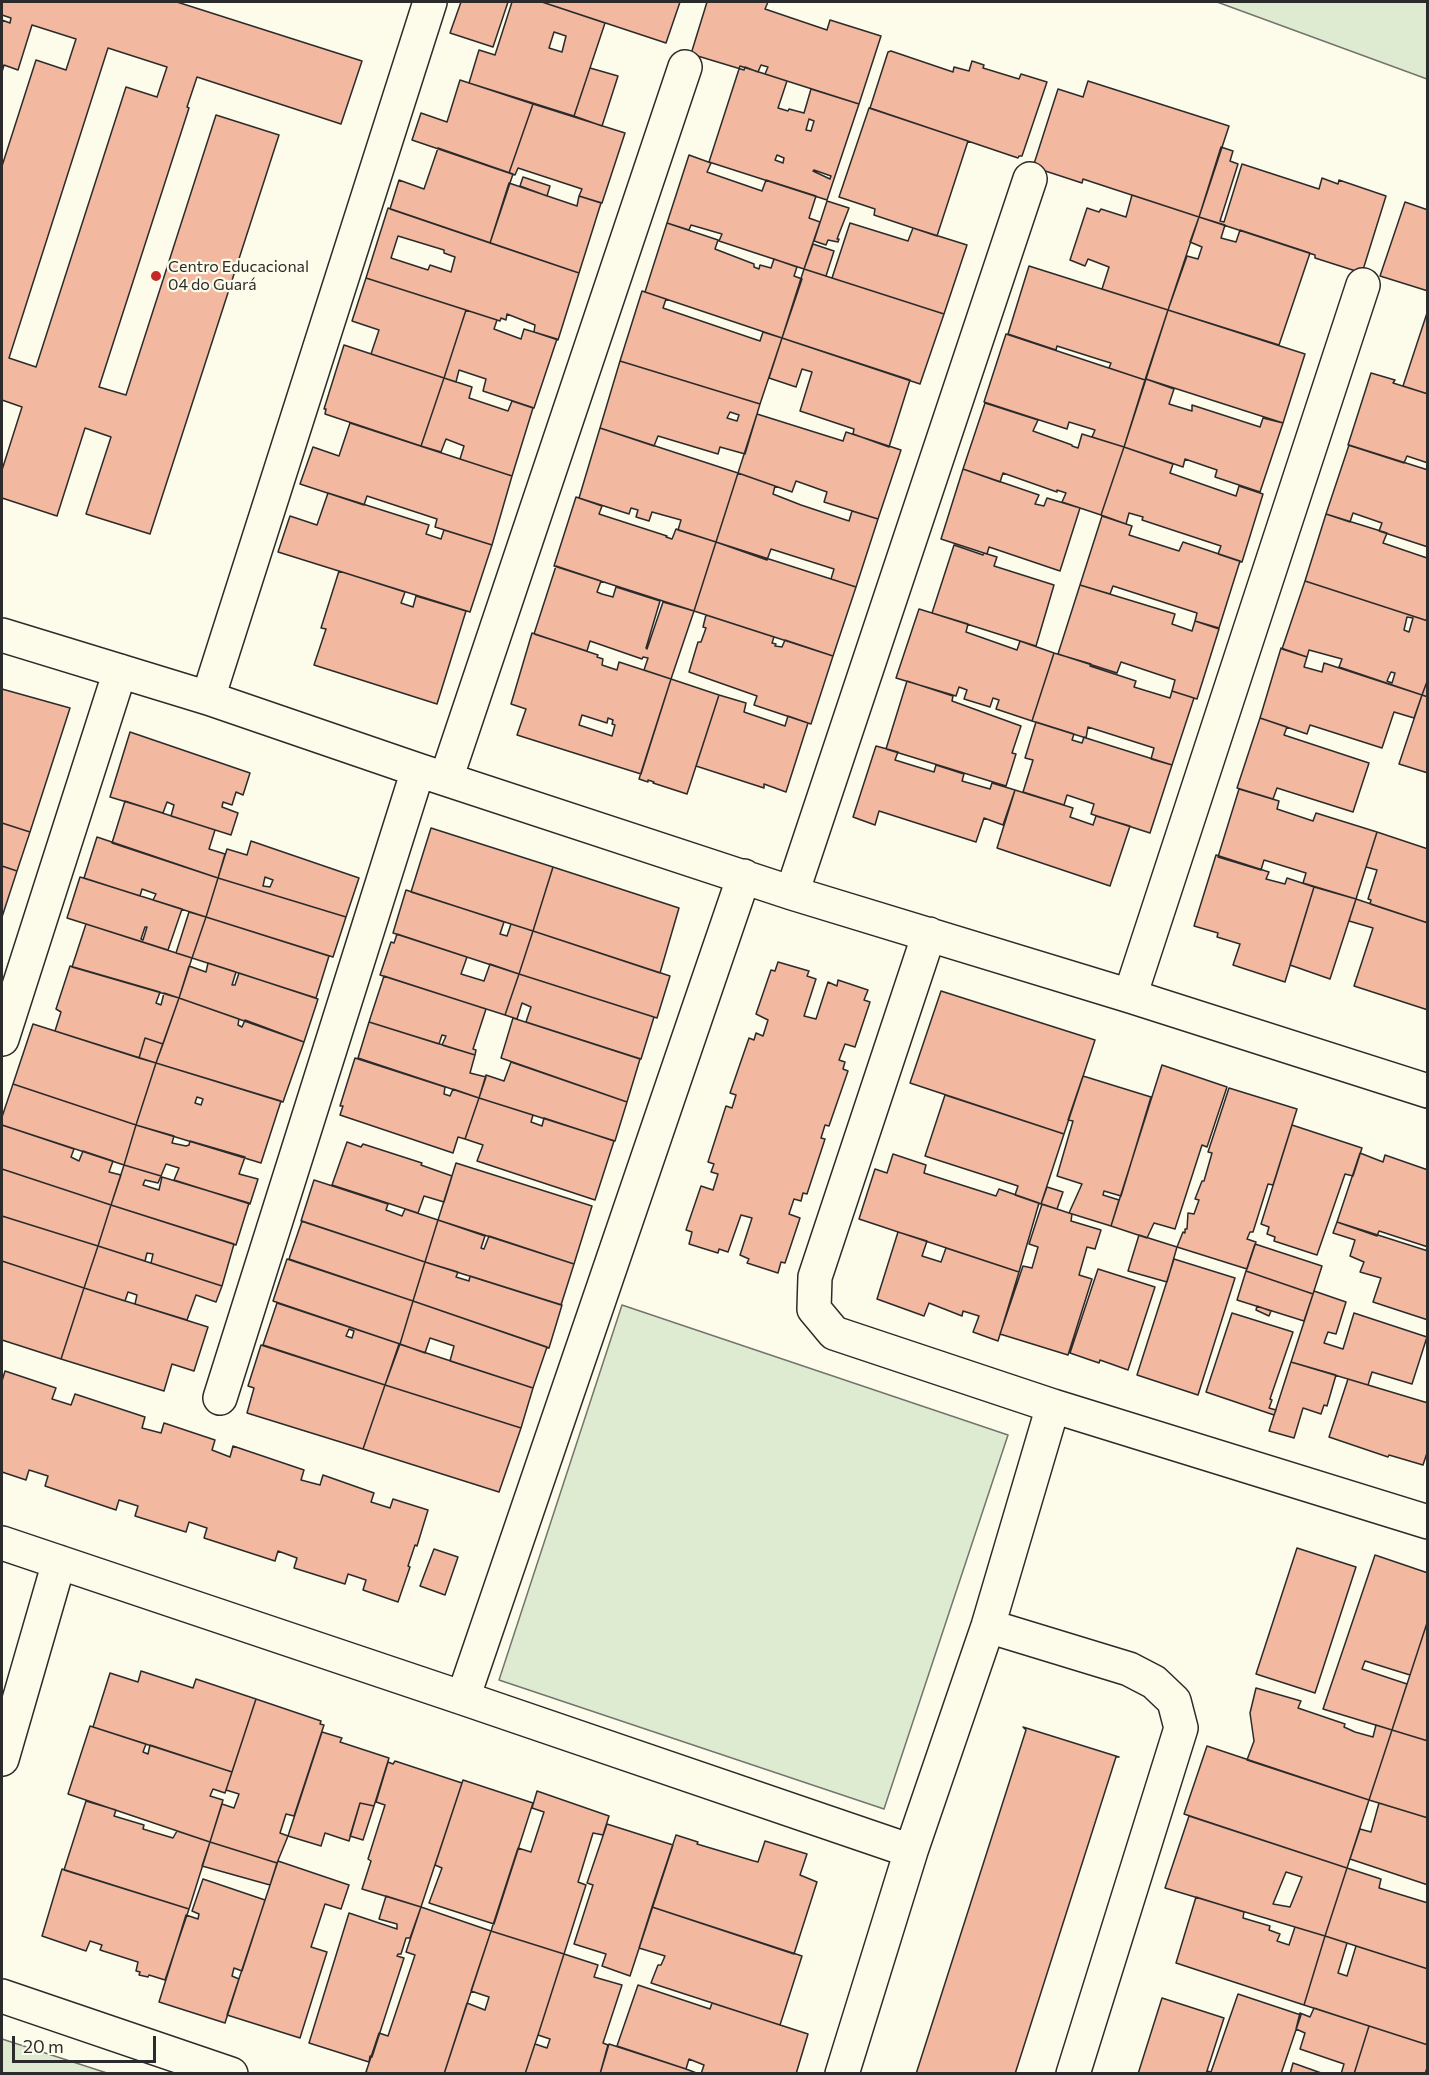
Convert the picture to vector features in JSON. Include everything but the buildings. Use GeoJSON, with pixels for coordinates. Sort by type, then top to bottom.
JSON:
{"type":"FeatureCollection","features":[{"type":"Feature","properties":{"kind":"street"},"geometry":{"type":"LineString","coordinates":[[208,698],[430,2]]}},
{"type":"Feature","properties":{"kind":"street"},"geometry":{"type":"LineString","coordinates":[[220,1398],[432,774],[685,66]]}},
{"type":"Feature","properties":{"kind":"street"},"geometry":{"type":"LineString","coordinates":[[792,893],[1030,179]]}},
{"type":"Feature","properties":{"kind":"street"},"geometry":{"type":"LineString","coordinates":[[1130,996],[1363,285]]}},
{"type":"Feature","properties":{"kind":"street"},"geometry":{"type":"LineString","coordinates":[[2,635],[208,698],[792,893],[1428,1090]]}},
{"type":"Feature","properties":{"kind":"street"},"geometry":{"type":"LineString","coordinates":[[2,1039],[120,671]]}},
{"type":"Feature","properties":{"kind":"street"},"geometry":{"type":"LineString","coordinates":[[464,1698],[744,876]]}},
{"type":"Feature","properties":{"kind":"street"},"geometry":{"type":"LineString","coordinates":[[929,934],[815,1277],[814,1309],[834,1333],[1053,1406],[1428,1522]]}},
{"type":"Feature","properties":{"kind":"street"},"geometry":{"type":"LineString","coordinates":[[842,2073],[911,1851],[988,1626],[1053,1406]]}},
{"type":"Feature","properties":{"kind":"street"},"geometry":{"type":"LineString","coordinates":[[2,1543],[911,1851]]}},
{"type":"Feature","properties":{"kind":"street"},"geometry":{"type":"LineString","coordinates":[[2,1760],[59,1562]]}},
{"type":"Feature","properties":{"kind":"street"},"geometry":{"type":"LineString","coordinates":[[988,1626],[1130,1669],[1154,1682],[1174,1701],[1181,1728],[1073,2073]]}},
{"type":"Feature","properties":{"kind":"street"},"geometry":{"type":"LineString","coordinates":[[2,1996],[231,2073]]}},
{"type":"Feature","properties":{"kind":"green space"},"geometry":{"type":"Polygon","coordinates":[[[1217,2],[1427,2],[1427,79],[1217,2]]]}},
{"type":"Feature","properties":{"kind":"green space"},"geometry":{"type":"Polygon","coordinates":[[[622,1305],[1008,1435],[884,1809],[499,1680],[622,1305]]]}},
{"type":"Feature","properties":{"kind":"green space"},"geometry":{"type":"Polygon","coordinates":[[[2,2039],[107,2073],[2,2073],[2,2039]]]}},
{"type":"Feature","properties":{"kind":"place","name":"Centro Educacional 04 do Guará"},"geometry":{"type":"Point","coordinates":[156,276]}}]}
